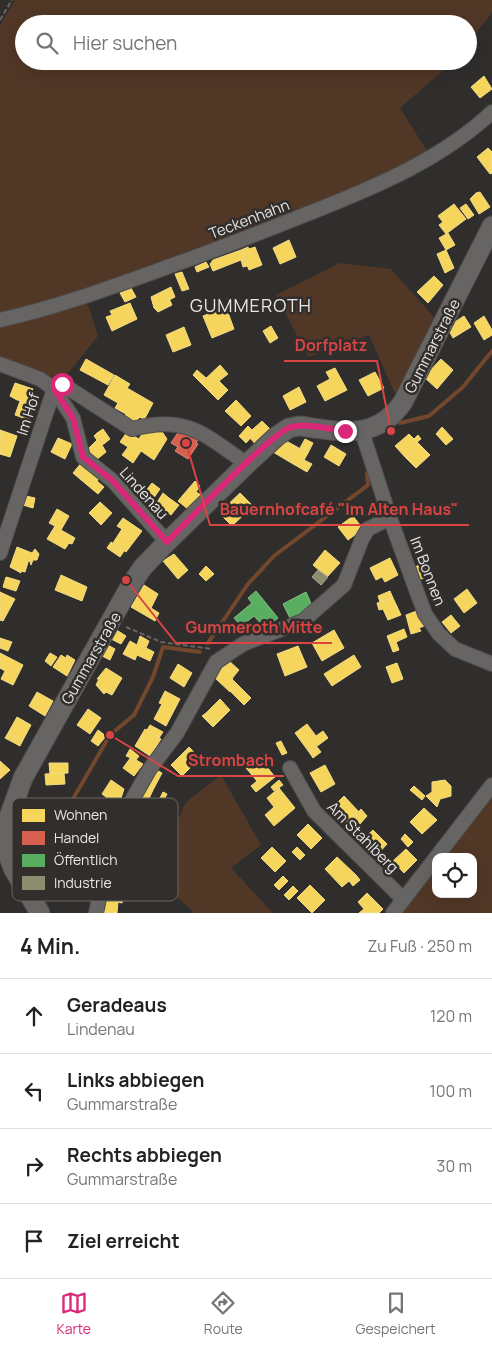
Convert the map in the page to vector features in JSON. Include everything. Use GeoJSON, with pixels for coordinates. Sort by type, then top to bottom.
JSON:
{"type":"FeatureCollection","features":[{"type":"Feature","properties":{"kind":"street","name":"Teckenhahn"},"geometry":{"type":"LineString","coordinates":[[0,320],[43,310],[118,284],[252,236],[369,189],[427,160],[492,112]]}},
{"type":"Feature","properties":{"kind":"street","name":"Gummarstraße"},"geometry":{"type":"LineString","coordinates":[[16,798],[23,778],[143,567],[247,464],[289,428],[299,426],[362,432],[381,425],[393,416],[403,402],[492,226]]}},
{"type":"Feature","properties":{"kind":"street","name":"Lindenau"},"geometry":{"type":"LineString","coordinates":[[0,364],[40,379],[54,389],[73,418],[83,457],[113,481],[167,542]]}},
{"type":"Feature","properties":{"kind":"street","name":"Im Hof"},"geometry":{"type":"LineString","coordinates":[[0,553],[54,389],[62,384],[132,429],[150,424],[176,424],[191,427],[247,464]]}},
{"type":"Feature","properties":{"kind":"street","name":"Im Bonnen"},"geometry":{"type":"LineString","coordinates":[[362,432],[390,518],[426,614],[439,634],[455,648],[492,664]]}},
{"type":"Feature","properties":{"kind":"street"},"geometry":{"type":"LineString","coordinates":[[133,798],[149,770],[177,733],[216,662],[243,644],[303,621],[344,584],[368,529],[390,518]]}},
{"type":"Feature","properties":{"kind":"street","name":"Am Stahlberg"},"geometry":{"type":"LineString","coordinates":[[290,768],[314,811],[364,863],[403,899]]}},
{"type":"Feature","properties":{"kind":"street","name":"Am Stahlberg"},"geometry":{"type":"LineString","coordinates":[[393,913],[492,785]]}},
{"type":"Feature","properties":{"kind":"street","name":"Gummarstraße"},"geometry":{"type":"LineString","coordinates":[[12,809],[5,828],[2,847],[12,866]]}},
{"type":"Feature","properties":{"kind":"street","name":"Gummarstraße"},"geometry":{"type":"LineString","coordinates":[[33,901],[40,913]]}},
{"type":"Feature","properties":{"kind":"path"},"geometry":{"type":"LineString","coordinates":[[0,20],[12,0]]}},
{"type":"Feature","properties":{"kind":"path"},"geometry":{"type":"LineString","coordinates":[[112,620],[151,639],[212,649]]}},
{"type":"Feature","properties":{"kind":"shaded area"},"geometry":{"type":"Polygon","coordinates":[[[15,0],[492,0],[492,13],[477,32],[477,15],[15,15],[15,70],[444,70],[400,108],[429,154],[367,186],[118,280],[0,315],[0,25],[15,0]]]}},
{"type":"Feature","properties":{"kind":"shaded area"},"geometry":{"type":"Polygon","coordinates":[[[340,263],[391,269],[434,317],[396,396],[369,335],[308,357],[276,295],[340,263]]]}},
{"type":"Feature","properties":{"kind":"shaded area"},"geometry":{"type":"Polygon","coordinates":[[[87,302],[98,336],[69,372],[57,380],[0,356],[0,326],[87,302]]]}},
{"type":"Feature","properties":{"kind":"shaded area"},"geometry":{"type":"Polygon","coordinates":[[[221,775],[261,845],[231,868],[273,913],[191,913],[193,911],[178,898],[178,820],[186,802],[221,775]]]}},
{"type":"Feature","properties":{"kind":"shaded area"},"geometry":{"type":"Polygon","coordinates":[[[492,792],[492,913],[399,913],[432,870],[432,898],[477,898],[477,853],[445,853],[492,792]]]}},
{"type":"Feature","properties":{"kind":"building: Wohnen"},"geometry":{"type":"Polygon","coordinates":[[[484,76],[492,89],[480,98],[471,87],[484,76]]]}},
{"type":"Feature","properties":{"kind":"building: Wohnen"},"geometry":{"type":"Polygon","coordinates":[[[488,148],[492,152],[492,173],[490,174],[477,157],[488,148]]]}},
{"type":"Feature","properties":{"kind":"building: Wohnen"},"geometry":{"type":"Polygon","coordinates":[[[480,192],[490,207],[479,214],[470,199],[480,192]]]}},
{"type":"Feature","properties":{"kind":"building: Wohnen"},"geometry":{"type":"Polygon","coordinates":[[[454,204],[466,219],[446,234],[439,225],[443,222],[438,216],[454,204]]]}},
{"type":"Feature","properties":{"kind":"building: Wohnen"},"geometry":{"type":"Polygon","coordinates":[[[466,204],[474,215],[468,219],[460,208],[466,204]]]}},
{"type":"Feature","properties":{"kind":"building: Wohnen"},"geometry":{"type":"Polygon","coordinates":[[[448,233],[455,245],[446,250],[439,238],[448,233]]]}},
{"type":"Feature","properties":{"kind":"building: Wohnen"},"geometry":{"type":"Polygon","coordinates":[[[289,240],[296,257],[280,264],[273,248],[289,240]]]}},
{"type":"Feature","properties":{"kind":"building: Wohnen"},"geometry":{"type":"Polygon","coordinates":[[[248,247],[249,249],[255,247],[262,265],[249,270],[241,250],[248,247]]]}},
{"type":"Feature","properties":{"kind":"building: Wohnen"},"geometry":{"type":"Polygon","coordinates":[[[241,250],[247,266],[243,267],[241,260],[213,271],[210,264],[213,260],[241,250]]]}},
{"type":"Feature","properties":{"kind":"building: Wohnen"},"geometry":{"type":"Polygon","coordinates":[[[446,250],[454,268],[445,273],[437,254],[446,250]]]}},
{"type":"Feature","properties":{"kind":"building: Wohnen"},"geometry":{"type":"Polygon","coordinates":[[[206,262],[209,267],[197,272],[195,267],[206,262]]]}},
{"type":"Feature","properties":{"kind":"building: Wohnen"},"geometry":{"type":"Polygon","coordinates":[[[182,272],[189,289],[182,291],[175,274],[182,272]]]}},
{"type":"Feature","properties":{"kind":"building: Wohnen"},"geometry":{"type":"Polygon","coordinates":[[[434,276],[443,285],[428,303],[417,292],[434,276]]]}},
{"type":"Feature","properties":{"kind":"building: Wohnen"},"geometry":{"type":"Polygon","coordinates":[[[171,287],[175,297],[169,300],[165,290],[171,287]]]}},
{"type":"Feature","properties":{"kind":"building: Wohnen"},"geometry":{"type":"Polygon","coordinates":[[[131,288],[136,297],[125,302],[120,293],[131,288]]]}},
{"type":"Feature","properties":{"kind":"building: Wohnen"},"geometry":{"type":"Polygon","coordinates":[[[165,290],[172,305],[158,312],[154,308],[151,297],[165,290]]]}},
{"type":"Feature","properties":{"kind":"building: Wohnen"},"geometry":{"type":"Polygon","coordinates":[[[130,303],[137,319],[112,331],[106,317],[112,315],[110,311],[130,303]]]}},
{"type":"Feature","properties":{"kind":"building: Wohnen"},"geometry":{"type":"Polygon","coordinates":[[[226,307],[234,329],[212,338],[203,316],[226,307]]]}},
{"type":"Feature","properties":{"kind":"building: Wohnen"},"geometry":{"type":"Polygon","coordinates":[[[464,316],[471,327],[453,338],[447,327],[464,316]]]}},
{"type":"Feature","properties":{"kind":"building: Wohnen"},"geometry":{"type":"Polygon","coordinates":[[[484,316],[492,330],[492,335],[484,340],[474,323],[484,316]]]}},
{"type":"Feature","properties":{"kind":"building: Wohnen"},"geometry":{"type":"Polygon","coordinates":[[[271,326],[278,338],[270,343],[263,331],[271,326]]]}},
{"type":"Feature","properties":{"kind":"building: Wohnen"},"geometry":{"type":"Polygon","coordinates":[[[184,327],[191,345],[173,352],[166,335],[184,327]]]}},
{"type":"Feature","properties":{"kind":"building: Wohnen"},"geometry":{"type":"Polygon","coordinates":[[[86,359],[114,375],[108,385],[80,370],[86,359]]]}},
{"type":"Feature","properties":{"kind":"building: Wohnen"},"geometry":{"type":"Polygon","coordinates":[[[441,359],[453,370],[437,389],[424,377],[441,359]]]}},
{"type":"Feature","properties":{"kind":"building: Wohnen"},"geometry":{"type":"Polygon","coordinates":[[[220,365],[228,374],[219,381],[228,390],[218,400],[201,383],[220,365]]]}},
{"type":"Feature","properties":{"kind":"building: Wohnen"},"geometry":{"type":"Polygon","coordinates":[[[335,368],[347,390],[325,401],[317,386],[330,379],[326,372],[335,368]]]}},
{"type":"Feature","properties":{"kind":"building: Wohnen"},"geometry":{"type":"Polygon","coordinates":[[[197,370],[206,378],[201,383],[193,375],[197,370]]]}},
{"type":"Feature","properties":{"kind":"building: Wohnen"},"geometry":{"type":"Polygon","coordinates":[[[375,372],[384,388],[368,396],[359,380],[375,372]]]}},
{"type":"Feature","properties":{"kind":"building: Wohnen"},"geometry":{"type":"Polygon","coordinates":[[[115,375],[130,384],[127,388],[153,403],[144,420],[140,417],[132,425],[123,420],[126,414],[115,408],[118,403],[104,395],[115,375]]]}},
{"type":"Feature","properties":{"kind":"building: Wohnen"},"geometry":{"type":"Polygon","coordinates":[[[15,383],[33,389],[28,402],[17,400],[10,396],[15,383]]]}},
{"type":"Feature","properties":{"kind":"building: Wohnen"},"geometry":{"type":"Polygon","coordinates":[[[299,387],[306,402],[290,410],[283,396],[299,387]]]}},
{"type":"Feature","properties":{"kind":"building: Wohnen"},"geometry":{"type":"Polygon","coordinates":[[[236,400],[251,416],[241,426],[225,411],[236,400]]]}},
{"type":"Feature","properties":{"kind":"building: Wohnen"},"geometry":{"type":"Polygon","coordinates":[[[20,401],[35,403],[29,420],[15,415],[20,401]]]}},
{"type":"Feature","properties":{"kind":"building: Wohnen"},"geometry":{"type":"Polygon","coordinates":[[[262,421],[274,433],[259,448],[250,438],[255,433],[252,430],[262,421]]]}},
{"type":"Feature","properties":{"kind":"building: Wohnen"},"geometry":{"type":"Polygon","coordinates":[[[248,426],[255,433],[246,443],[239,436],[248,426]]]}},
{"type":"Feature","properties":{"kind":"building: Wohnen"},"geometry":{"type":"Polygon","coordinates":[[[442,427],[453,439],[446,445],[436,434],[442,427]]]}},
{"type":"Feature","properties":{"kind":"building: Wohnen"},"geometry":{"type":"Polygon","coordinates":[[[151,428],[156,428],[167,439],[154,460],[141,451],[133,463],[122,455],[128,447],[120,442],[127,432],[139,439],[143,432],[147,434],[151,428]]]}},
{"type":"Feature","properties":{"kind":"building: Wohnen"},"geometry":{"type":"Polygon","coordinates":[[[103,429],[110,439],[105,443],[97,433],[103,429]]]}},
{"type":"Feature","properties":{"kind":"building: Wohnen"},"geometry":{"type":"Polygon","coordinates":[[[0,430],[17,436],[10,457],[0,454],[0,430]]]}},
{"type":"Feature","properties":{"kind":"building: Wohnen"},"geometry":{"type":"Polygon","coordinates":[[[97,433],[105,443],[102,445],[106,452],[96,460],[88,449],[97,440],[94,436],[97,433]]]}},
{"type":"Feature","properties":{"kind":"building: Wohnen"},"geometry":{"type":"Polygon","coordinates":[[[409,434],[414,439],[418,435],[421,439],[417,442],[419,444],[406,458],[395,446],[409,434]]]}},
{"type":"Feature","properties":{"kind":"building: Wohnen"},"geometry":{"type":"Polygon","coordinates":[[[58,438],[72,444],[65,459],[51,452],[58,438]]]}},
{"type":"Feature","properties":{"kind":"building: Wohnen"},"geometry":{"type":"Polygon","coordinates":[[[281,438],[297,447],[288,461],[273,452],[281,438]]]}},
{"type":"Feature","properties":{"kind":"building: Wohnen"},"geometry":{"type":"Polygon","coordinates":[[[305,439],[313,443],[308,453],[300,448],[305,439]]]}},
{"type":"Feature","properties":{"kind":"building: Wohnen"},"geometry":{"type":"Polygon","coordinates":[[[419,444],[430,455],[416,468],[406,458],[419,444]]]}},
{"type":"Feature","properties":{"kind":"building: Wohnen"},"geometry":{"type":"Polygon","coordinates":[[[331,445],[346,454],[339,466],[324,457],[331,445]]]}},
{"type":"Feature","properties":{"kind":"building: Wohnen"},"geometry":{"type":"Polygon","coordinates":[[[297,447],[308,453],[304,460],[312,464],[307,472],[288,461],[297,447]]]}},
{"type":"Feature","properties":{"kind":"building: Wohnen"},"geometry":{"type":"Polygon","coordinates":[[[82,462],[89,467],[80,479],[73,473],[82,462]]]}},
{"type":"Feature","properties":{"kind":"building: Wohnen"},"geometry":{"type":"Polygon","coordinates":[[[89,467],[100,477],[97,481],[104,487],[98,494],[80,479],[89,467]]]}},
{"type":"Feature","properties":{"kind":"building: Wohnen"},"geometry":{"type":"Polygon","coordinates":[[[195,481],[200,486],[196,492],[201,495],[189,510],[178,501],[195,481]]]}},
{"type":"Feature","properties":{"kind":"building: Wohnen"},"geometry":{"type":"Polygon","coordinates":[[[152,483],[160,489],[153,499],[145,492],[152,483]]]}},
{"type":"Feature","properties":{"kind":"building: Wohnen"},"geometry":{"type":"Polygon","coordinates":[[[163,493],[169,498],[161,508],[156,504],[163,493]]]}},
{"type":"Feature","properties":{"kind":"building: Wohnen"},"geometry":{"type":"Polygon","coordinates":[[[240,493],[253,506],[232,526],[219,513],[240,493]]]}},
{"type":"Feature","properties":{"kind":"building: Wohnen"},"geometry":{"type":"Polygon","coordinates":[[[26,496],[35,498],[33,508],[23,505],[26,496]]]}},
{"type":"Feature","properties":{"kind":"building: Wohnen"},"geometry":{"type":"Polygon","coordinates":[[[169,498],[179,505],[171,515],[161,508],[169,498]]]}},
{"type":"Feature","properties":{"kind":"building: Wohnen"},"geometry":{"type":"Polygon","coordinates":[[[100,502],[112,513],[101,525],[89,513],[100,502]]]}},
{"type":"Feature","properties":{"kind":"building: Wohnen"},"geometry":{"type":"Polygon","coordinates":[[[57,509],[69,516],[61,530],[75,538],[72,544],[69,543],[65,549],[47,539],[55,526],[49,523],[57,509]]]}},
{"type":"Feature","properties":{"kind":"building: Wohnen"},"geometry":{"type":"Polygon","coordinates":[[[353,516],[363,529],[348,540],[338,527],[353,516]]]}},
{"type":"Feature","properties":{"kind":"building: Wohnen"},"geometry":{"type":"Polygon","coordinates":[[[123,518],[142,531],[126,552],[113,543],[122,529],[117,526],[123,518]]]}},
{"type":"Feature","properties":{"kind":"building: Wohnen"},"geometry":{"type":"Polygon","coordinates":[[[111,542],[124,551],[120,557],[107,548],[111,542]]]}},
{"type":"Feature","properties":{"kind":"building: Wohnen"},"geometry":{"type":"Polygon","coordinates":[[[17,547],[32,553],[35,549],[39,554],[37,560],[33,560],[31,565],[29,559],[25,572],[21,571],[21,573],[10,567],[17,547]]]}},
{"type":"Feature","properties":{"kind":"building: Wohnen"},"geometry":{"type":"Polygon","coordinates":[[[325,550],[340,563],[327,577],[313,565],[325,550]]]}},
{"type":"Feature","properties":{"kind":"building: Wohnen"},"geometry":{"type":"Polygon","coordinates":[[[174,554],[188,570],[178,579],[163,561],[174,554]]]}},
{"type":"Feature","properties":{"kind":"building: Wohnen"},"geometry":{"type":"Polygon","coordinates":[[[390,558],[398,575],[385,582],[382,577],[376,580],[370,568],[390,558]]]}},
{"type":"Feature","properties":{"kind":"building: Wohnen"},"geometry":{"type":"Polygon","coordinates":[[[422,563],[423,565],[427,564],[429,571],[425,572],[425,578],[416,580],[412,569],[422,563]]]}},
{"type":"Feature","properties":{"kind":"building: Wohnen"},"geometry":{"type":"Polygon","coordinates":[[[206,566],[214,574],[206,581],[199,574],[206,566]]]}},
{"type":"Feature","properties":{"kind":"building: Wohnen"},"geometry":{"type":"Polygon","coordinates":[[[61,575],[87,587],[82,601],[55,590],[61,575]]]}},
{"type":"Feature","properties":{"kind":"building: Wohnen"},"geometry":{"type":"Polygon","coordinates":[[[6,577],[20,581],[16,591],[3,587],[6,577]]]}},
{"type":"Feature","properties":{"kind":"building: Wohnen"},"geometry":{"type":"Polygon","coordinates":[[[144,585],[158,594],[151,608],[159,613],[155,621],[131,607],[144,585]]]}},
{"type":"Feature","properties":{"kind":"building: Wohnen"},"geometry":{"type":"Polygon","coordinates":[[[467,589],[477,603],[464,613],[454,599],[467,589]]]}},
{"type":"Feature","properties":{"kind":"building: Wohnen"},"geometry":{"type":"Polygon","coordinates":[[[390,591],[393,598],[380,602],[378,596],[390,591]]]}},
{"type":"Feature","properties":{"kind":"building: Wohnen"},"geometry":{"type":"Polygon","coordinates":[[[0,592],[15,599],[3,621],[0,620],[0,592]]]}},
{"type":"Feature","properties":{"kind":"building: Wohnen"},"geometry":{"type":"Polygon","coordinates":[[[393,598],[401,615],[388,620],[383,609],[379,610],[377,603],[393,598]]]}},
{"type":"Feature","properties":{"kind":"building: Wohnen"},"geometry":{"type":"Polygon","coordinates":[[[419,610],[424,626],[419,628],[421,631],[411,634],[406,615],[419,610]]]}},
{"type":"Feature","properties":{"kind":"building: Wohnen"},"geometry":{"type":"Polygon","coordinates":[[[451,615],[460,626],[451,633],[442,622],[451,615]]]}},
{"type":"Feature","properties":{"kind":"building: Wohnen"},"geometry":{"type":"Polygon","coordinates":[[[115,629],[126,636],[121,644],[109,638],[115,629]]]}},
{"type":"Feature","properties":{"kind":"building: Wohnen"},"geometry":{"type":"Polygon","coordinates":[[[404,629],[407,637],[396,642],[399,650],[393,652],[387,636],[404,629]]]}},
{"type":"Feature","properties":{"kind":"building: Wohnen"},"geometry":{"type":"Polygon","coordinates":[[[334,630],[344,648],[322,661],[312,643],[334,630]]]}},
{"type":"Feature","properties":{"kind":"building: Wohnen"},"geometry":{"type":"Polygon","coordinates":[[[140,636],[149,641],[146,648],[154,652],[150,661],[137,655],[135,660],[123,654],[130,641],[137,645],[140,636]]]}},
{"type":"Feature","properties":{"kind":"building: Wohnen"},"geometry":{"type":"Polygon","coordinates":[[[0,638],[12,642],[8,651],[0,648],[0,638]]]}},
{"type":"Feature","properties":{"kind":"building: Wohnen"},"geometry":{"type":"Polygon","coordinates":[[[106,644],[115,649],[110,660],[100,655],[106,644]]]}},
{"type":"Feature","properties":{"kind":"building: Wohnen"},"geometry":{"type":"Polygon","coordinates":[[[298,646],[307,667],[285,676],[277,654],[298,646]]]}},
{"type":"Feature","properties":{"kind":"building: Wohnen"},"geometry":{"type":"Polygon","coordinates":[[[0,653],[23,665],[13,685],[1,679],[5,671],[0,668],[0,653]]]}},
{"type":"Feature","properties":{"kind":"building: Wohnen"},"geometry":{"type":"Polygon","coordinates":[[[50,653],[57,657],[51,666],[45,661],[50,653]]]}},
{"type":"Feature","properties":{"kind":"building: Wohnen"},"geometry":{"type":"Polygon","coordinates":[[[61,655],[66,658],[67,655],[75,660],[67,676],[53,667],[61,655]]]}},
{"type":"Feature","properties":{"kind":"building: Wohnen"},"geometry":{"type":"Polygon","coordinates":[[[354,655],[361,667],[332,686],[324,674],[354,655]]]}},
{"type":"Feature","properties":{"kind":"building: Wohnen"},"geometry":{"type":"Polygon","coordinates":[[[228,660],[239,670],[234,676],[224,666],[228,660]]]}},
{"type":"Feature","properties":{"kind":"building: Wohnen"},"geometry":{"type":"Polygon","coordinates":[[[397,663],[403,679],[392,683],[386,667],[397,663]]]}},
{"type":"Feature","properties":{"kind":"building: Wohnen"},"geometry":{"type":"Polygon","coordinates":[[[178,664],[192,673],[184,687],[170,678],[178,664]]]}},
{"type":"Feature","properties":{"kind":"building: Wohnen"},"geometry":{"type":"Polygon","coordinates":[[[224,666],[234,676],[232,679],[237,684],[230,692],[214,677],[224,666]]]}},
{"type":"Feature","properties":{"kind":"building: Wohnen"},"geometry":{"type":"Polygon","coordinates":[[[106,668],[122,678],[112,695],[106,692],[104,694],[96,685],[99,679],[97,679],[106,668]]]}},
{"type":"Feature","properties":{"kind":"building: Wohnen"},"geometry":{"type":"Polygon","coordinates":[[[237,684],[251,698],[244,705],[230,691],[237,684]]]}},
{"type":"Feature","properties":{"kind":"building: Wohnen"},"geometry":{"type":"Polygon","coordinates":[[[165,691],[180,699],[166,726],[154,719],[162,704],[159,703],[165,691]]]}},
{"type":"Feature","properties":{"kind":"building: Wohnen"},"geometry":{"type":"Polygon","coordinates":[[[37,692],[53,701],[45,716],[29,706],[37,692]]]}},
{"type":"Feature","properties":{"kind":"building: Wohnen"},"geometry":{"type":"Polygon","coordinates":[[[220,699],[230,710],[216,724],[206,713],[220,699]]]}},
{"type":"Feature","properties":{"kind":"building: Wohnen"},"geometry":{"type":"Polygon","coordinates":[[[88,709],[101,718],[90,734],[77,725],[88,709]]]}},
{"type":"Feature","properties":{"kind":"building: Wohnen"},"geometry":{"type":"Polygon","coordinates":[[[206,713],[216,724],[213,727],[202,716],[206,713]]]}},
{"type":"Feature","properties":{"kind":"building: Wohnen"},"geometry":{"type":"Polygon","coordinates":[[[17,717],[31,725],[23,740],[8,733],[17,717]]]}},
{"type":"Feature","properties":{"kind":"building: Wohnen"},"geometry":{"type":"Polygon","coordinates":[[[307,724],[316,736],[323,731],[328,738],[309,752],[295,733],[307,724]]]}},
{"type":"Feature","properties":{"kind":"building: Wohnen"},"geometry":{"type":"Polygon","coordinates":[[[150,725],[163,732],[159,738],[147,730],[150,725]]]}},
{"type":"Feature","properties":{"kind":"building: Wohnen"},"geometry":{"type":"Polygon","coordinates":[[[145,729],[161,739],[150,756],[135,746],[145,729]]]}},
{"type":"Feature","properties":{"kind":"building: Wohnen"},"geometry":{"type":"Polygon","coordinates":[[[98,730],[106,736],[98,746],[91,741],[98,730]]]}},
{"type":"Feature","properties":{"kind":"building: Wohnen"},"geometry":{"type":"Polygon","coordinates":[[[8,733],[23,740],[20,746],[5,738],[8,733]]]}},
{"type":"Feature","properties":{"kind":"building: Wohnen"},"geometry":{"type":"Polygon","coordinates":[[[281,741],[287,753],[282,755],[276,743],[281,741]]]}},
{"type":"Feature","properties":{"kind":"building: Wohnen"},"geometry":{"type":"Polygon","coordinates":[[[189,747],[200,758],[182,776],[171,765],[189,747]]]}},
{"type":"Feature","properties":{"kind":"building: Wohnen"},"geometry":{"type":"Polygon","coordinates":[[[317,747],[321,752],[313,758],[309,752],[317,747]]]}},
{"type":"Feature","properties":{"kind":"building: Wohnen"},"geometry":{"type":"Polygon","coordinates":[[[130,749],[139,756],[136,760],[126,756],[130,749]]]}},
{"type":"Feature","properties":{"kind":"building: Wohnen"},"geometry":{"type":"Polygon","coordinates":[[[131,757],[143,764],[134,776],[123,768],[131,757]]]}},
{"type":"Feature","properties":{"kind":"building: Wohnen"},"geometry":{"type":"Polygon","coordinates":[[[259,757],[275,777],[256,792],[251,786],[257,781],[246,768],[259,757]]]}},
{"type":"Feature","properties":{"kind":"building: Wohnen"},"geometry":{"type":"Polygon","coordinates":[[[0,761],[10,770],[0,779],[0,761]]]}},
{"type":"Feature","properties":{"kind":"building: Wohnen"},"geometry":{"type":"Polygon","coordinates":[[[49,763],[68,763],[68,773],[50,774],[49,763]]]}},
{"type":"Feature","properties":{"kind":"building: Wohnen"},"geometry":{"type":"Polygon","coordinates":[[[325,765],[335,784],[321,792],[310,773],[325,765]]]}},
{"type":"Feature","properties":{"kind":"building: Wohnen"},"geometry":{"type":"Polygon","coordinates":[[[155,769],[162,773],[153,790],[146,785],[155,769]]]}},
{"type":"Feature","properties":{"kind":"building: Wohnen"},"geometry":{"type":"Polygon","coordinates":[[[64,773],[65,784],[46,785],[45,774],[64,773]]]}},
{"type":"Feature","properties":{"kind":"building: Wohnen"},"geometry":{"type":"Polygon","coordinates":[[[111,780],[124,789],[121,798],[107,798],[102,794],[111,780]]]}},
{"type":"Feature","properties":{"kind":"building: Wohnen"},"geometry":{"type":"Polygon","coordinates":[[[279,780],[283,785],[274,791],[271,787],[279,780]]]}},
{"type":"Feature","properties":{"kind":"building: Wohnen"},"geometry":{"type":"Polygon","coordinates":[[[445,780],[451,786],[451,796],[440,799],[437,807],[426,796],[432,792],[432,782],[445,780]]]}},
{"type":"Feature","properties":{"kind":"building: Wohnen"},"geometry":{"type":"Polygon","coordinates":[[[146,785],[153,790],[149,798],[140,798],[146,785]]]}},
{"type":"Feature","properties":{"kind":"building: Wohnen"},"geometry":{"type":"Polygon","coordinates":[[[414,786],[425,796],[422,800],[410,790],[414,786]]]}},
{"type":"Feature","properties":{"kind":"building: Wohnen"},"geometry":{"type":"Polygon","coordinates":[[[279,788],[295,808],[274,826],[265,815],[274,807],[267,798],[279,788]]]}},
{"type":"Feature","properties":{"kind":"building: Wohnen"},"geometry":{"type":"Polygon","coordinates":[[[163,792],[167,794],[165,798],[160,798],[163,792]]]}},
{"type":"Feature","properties":{"kind":"building: Wohnen"},"geometry":{"type":"Polygon","coordinates":[[[344,796],[359,812],[346,824],[331,809],[344,796]]]}},
{"type":"Feature","properties":{"kind":"building: Wohnen"},"geometry":{"type":"Polygon","coordinates":[[[424,808],[437,820],[422,834],[410,822],[424,808]]]}},
{"type":"Feature","properties":{"kind":"building: Wohnen"},"geometry":{"type":"Polygon","coordinates":[[[361,809],[367,816],[360,824],[354,817],[361,809]]]}},
{"type":"Feature","properties":{"kind":"building: Wohnen"},"geometry":{"type":"Polygon","coordinates":[[[308,824],[322,838],[311,849],[297,835],[308,824]]]}},
{"type":"Feature","properties":{"kind":"building: Wohnen"},"geometry":{"type":"Polygon","coordinates":[[[373,830],[387,844],[376,856],[361,841],[373,830]]]}},
{"type":"Feature","properties":{"kind":"building: Wohnen"},"geometry":{"type":"Polygon","coordinates":[[[405,834],[413,842],[408,847],[401,839],[405,834]]]}},
{"type":"Feature","properties":{"kind":"building: Wohnen"},"geometry":{"type":"Polygon","coordinates":[[[272,847],[286,861],[275,872],[261,858],[272,847]]]}},
{"type":"Feature","properties":{"kind":"building: Wohnen"},"geometry":{"type":"Polygon","coordinates":[[[297,847],[305,855],[300,860],[292,852],[297,847]]]}},
{"type":"Feature","properties":{"kind":"building: Wohnen"},"geometry":{"type":"Polygon","coordinates":[[[406,849],[417,860],[404,873],[393,861],[406,849]]]}},
{"type":"Feature","properties":{"kind":"building: Wohnen"},"geometry":{"type":"Polygon","coordinates":[[[337,857],[356,875],[342,887],[325,869],[337,857]]]}},
{"type":"Feature","properties":{"kind":"building: Wohnen"},"geometry":{"type":"Polygon","coordinates":[[[356,875],[360,880],[353,886],[349,881],[356,875]]]}},
{"type":"Feature","properties":{"kind":"building: Wohnen"},"geometry":{"type":"Polygon","coordinates":[[[283,876],[288,881],[279,890],[274,885],[283,876]]]}},
{"type":"Feature","properties":{"kind":"building: Wohnen"},"geometry":{"type":"Polygon","coordinates":[[[310,885],[325,900],[312,913],[297,898],[310,885]]]}},
{"type":"Feature","properties":{"kind":"building: Wohnen"},"geometry":{"type":"Polygon","coordinates":[[[293,886],[298,891],[289,900],[284,895],[293,886]]]}},
{"type":"Feature","properties":{"kind":"building: Wohnen"},"geometry":{"type":"Polygon","coordinates":[[[367,893],[383,909],[379,913],[359,913],[364,909],[358,902],[367,893]]]}},
{"type":"Feature","properties":{"kind":"building: Wohnen"},"geometry":{"type":"Polygon","coordinates":[[[105,901],[122,901],[122,903],[118,902],[117,913],[103,913],[105,901]]]}},
{"type":"Feature","properties":{"kind":"building: Handel"},"geometry":{"type":"Polygon","coordinates":[[[179,431],[199,438],[196,443],[198,444],[188,459],[175,451],[178,447],[171,443],[179,431]]]}},
{"type":"Feature","properties":{"kind":"building: Öffentlich"},"geometry":{"type":"Polygon","coordinates":[[[256,591],[278,618],[265,628],[254,616],[241,626],[234,618],[252,603],[248,598],[256,591]]]}},
{"type":"Feature","properties":{"kind":"building: Öffentlich"},"geometry":{"type":"Polygon","coordinates":[[[306,592],[313,608],[291,620],[283,604],[306,592]]]}},
{"type":"Feature","properties":{"kind":"building: Industrie"},"geometry":{"type":"Polygon","coordinates":[[[318,570],[328,577],[321,585],[312,577],[318,570]]]}},
{"type":"Feature","properties":{"kind":"waterway"},"geometry":{"type":"LineString","coordinates":[[400,423],[429,416],[463,387],[492,351]]}},
{"type":"Feature","properties":{"kind":"waterway"},"geometry":{"type":"LineString","coordinates":[[208,643],[248,584],[274,556],[368,485],[367,473]]}},
{"type":"Feature","properties":{"kind":"waterway"},"geometry":{"type":"LineString","coordinates":[[74,798],[110,735],[134,715],[153,677],[163,647],[200,652]]}},
{"type":"Feature","properties":{"kind":"place","name":"Dorfplatz"},"geometry":{"type":"Point","coordinates":[391,431]}},
{"type":"Feature","properties":{"kind":"place","name":"Bauernhofcafé \"Im Alten Haus\""},"geometry":{"type":"Point","coordinates":[186,443]}},
{"type":"Feature","properties":{"kind":"place","name":"Gummeroth Mitte"},"geometry":{"type":"Point","coordinates":[126,580]}},
{"type":"Feature","properties":{"kind":"place","name":"Strombach"},"geometry":{"type":"Point","coordinates":[110,735]}},
{"type":"Feature","properties":{"kind":"district","name":"GUMMEROTH"},"geometry":{"type":"Point","coordinates":[251,305]}},
{"type":"Feature","properties":{"kind":"route"},"geometry":{"type":"LineString","coordinates":[[62,384],[54,389],[73,418],[83,457],[113,481],[167,542],[247,464],[277,436],[289,428],[299,426],[345,431]]}}]}
